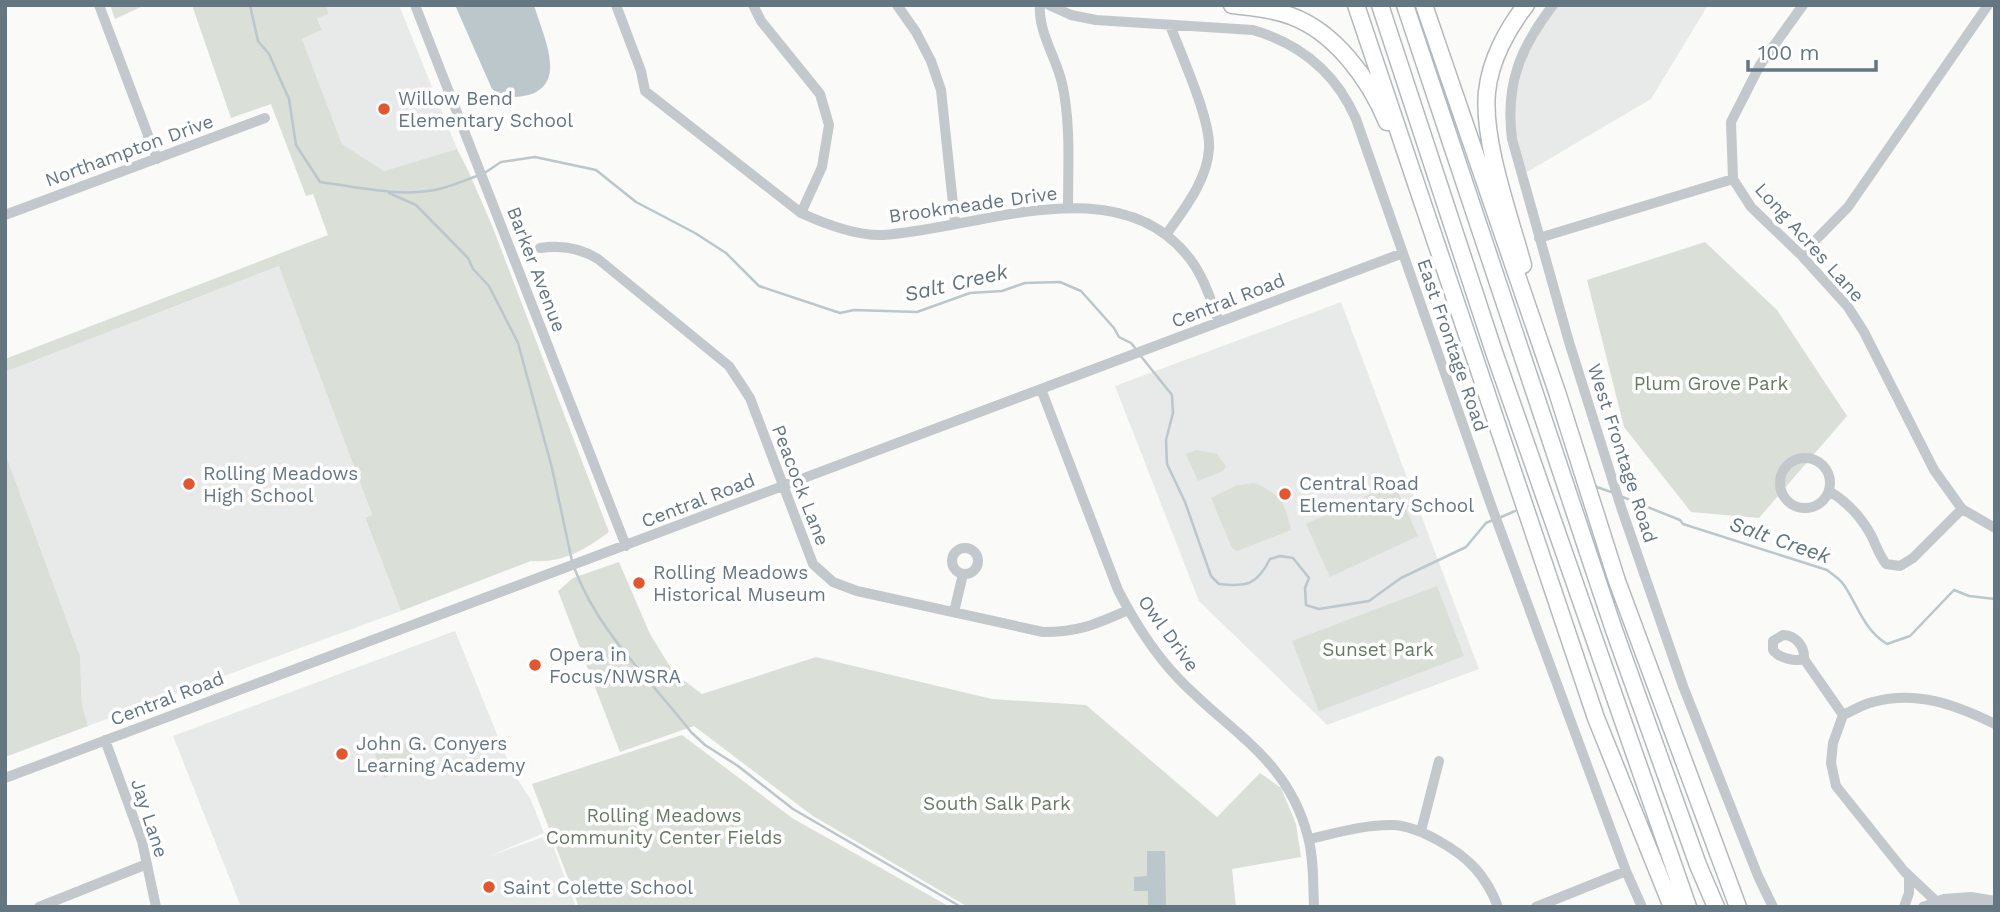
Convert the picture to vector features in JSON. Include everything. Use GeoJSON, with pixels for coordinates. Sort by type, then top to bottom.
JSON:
{"type":"FeatureCollection","features":[{"type":"Feature","properties":{"kind":"highway"},"geometry":{"type":"LineString","coordinates":[[1232,5],[1293,16],[1315,29],[1354,65],[1382,110],[1432,231]]}},
{"type":"Feature","properties":{"kind":"highway"},"geometry":{"type":"LineString","coordinates":[[1356,5],[1596,718],[1672,907]]}},
{"type":"Feature","properties":{"kind":"highway"},"geometry":{"type":"LineString","coordinates":[[1380,5],[1494,352],[1688,907]]}},
{"type":"Feature","properties":{"kind":"highway"},"geometry":{"type":"LineString","coordinates":[[1405,5],[1614,630],[1698,865],[1716,907]]}},
{"type":"Feature","properties":{"kind":"highway"},"geometry":{"type":"LineString","coordinates":[[1424,5],[1557,392],[1617,580],[1738,907]]}},
{"type":"Feature","properties":{"kind":"highway"},"geometry":{"type":"LineString","coordinates":[[1526,5],[1493,64],[1487,92],[1487,123],[1557,392]]}},
{"type":"Feature","properties":{"kind":"street"},"geometry":{"type":"LineString","coordinates":[[99,5],[157,159]]}},
{"type":"Feature","properties":{"kind":"street","name":"Barker Avenue"},"geometry":{"type":"LineString","coordinates":[[415,5],[626,546]]}},
{"type":"Feature","properties":{"kind":"street","name":"Brookmeade Drive"},"geometry":{"type":"LineString","coordinates":[[616,5],[645,91],[801,213],[849,230],[881,235],[1068,207],[1141,218],[1166,235],[1190,258],[1206,286],[1219,322]]}},
{"type":"Feature","properties":{"kind":"street"},"geometry":{"type":"LineString","coordinates":[[753,5],[761,20],[820,94],[829,125],[822,167],[801,213]]}},
{"type":"Feature","properties":{"kind":"street"},"geometry":{"type":"LineString","coordinates":[[897,5],[916,32],[931,61],[941,90],[955,223]]}},
{"type":"Feature","properties":{"kind":"street"},"geometry":{"type":"LineString","coordinates":[[1040,5],[1041,25],[1062,81],[1067,110],[1068,207]]}},
{"type":"Feature","properties":{"kind":"street","name":"East Frontage Road"},"geometry":{"type":"LineString","coordinates":[[1049,5],[1085,19],[1253,30],[1290,44],[1315,60],[1342,92],[1350,107],[1403,253],[1490,505],[1626,872],[1642,907]]}},
{"type":"Feature","properties":{"kind":"street","name":"West Frontage Road"},"geometry":{"type":"LineString","coordinates":[[1553,5],[1526,44],[1512,87],[1513,139],[1539,238],[1621,507],[1683,686],[1758,876],[1773,907]]}},
{"type":"Feature","properties":{"kind":"street"},"geometry":{"type":"LineString","coordinates":[[1733,179],[1731,122],[1760,65],[1803,5]]}},
{"type":"Feature","properties":{"kind":"street"},"geometry":{"type":"LineString","coordinates":[[1801,255],[1848,206],[1987,5]]}},
{"type":"Feature","properties":{"kind":"street"},"geometry":{"type":"LineString","coordinates":[[1166,235],[1200,182],[1209,151],[1205,118],[1170,25]]}},
{"type":"Feature","properties":{"kind":"street","name":"Northampton Drive"},"geometry":{"type":"LineString","coordinates":[[5,215],[265,118]]}},
{"type":"Feature","properties":{"kind":"street","name":"Long Acres Lane"},"geometry":{"type":"LineString","coordinates":[[1539,238],[1733,179],[1751,207],[1801,255],[1848,307],[1864,332],[1934,470],[1962,509],[1995,528]]}},
{"type":"Feature","properties":{"kind":"street","name":"Peacock Lane"},"geometry":{"type":"LineString","coordinates":[[540,248],[566,247],[588,253],[598,259],[729,366],[750,398],[813,564],[824,576],[857,591],[1044,632],[1090,628],[1128,610]]}},
{"type":"Feature","properties":{"kind":"street","name":"Central Road"},"geometry":{"type":"LineString","coordinates":[[5,778],[1403,253]]}},
{"type":"Feature","properties":{"kind":"street","name":"Owl Drive"},"geometry":{"type":"LineString","coordinates":[[1041,389],[1128,610],[1177,678],[1267,758],[1296,804],[1309,839],[1314,907]]}},
{"type":"Feature","properties":{"kind":"street"},"geometry":{"type":"LineString","coordinates":[[1810,459],[1818,462],[1828,474],[1829,491],[1819,504],[1796,507],[1789,503],[1780,489],[1782,473],[1793,461],[1810,459]]}},
{"type":"Feature","properties":{"kind":"street"},"geometry":{"type":"LineString","coordinates":[[1829,491],[1843,499],[1855,513],[1870,533],[1886,564],[1900,566],[1913,558],[1962,509]]}},
{"type":"Feature","properties":{"kind":"street"},"geometry":{"type":"LineString","coordinates":[[954,612],[963,574]]}},
{"type":"Feature","properties":{"kind":"street"},"geometry":{"type":"LineString","coordinates":[[1804,659],[1843,715]]}},
{"type":"Feature","properties":{"kind":"street"},"geometry":{"type":"LineString","coordinates":[[1936,902],[1909,876],[1836,786],[1831,763],[1833,743],[1843,715],[1873,702],[1914,697],[1947,702],[1995,724]]}},
{"type":"Feature","properties":{"kind":"street","name":"Jay Lane"},"geometry":{"type":"LineString","coordinates":[[105,740],[142,841],[156,907]]}},
{"type":"Feature","properties":{"kind":"street"},"geometry":{"type":"LineString","coordinates":[[1420,831],[1439,761]]}},
{"type":"Feature","properties":{"kind":"street"},"geometry":{"type":"LineString","coordinates":[[1309,839],[1367,827],[1394,825],[1420,831],[1459,852],[1472,863],[1488,883],[1498,907]]}},
{"type":"Feature","properties":{"kind":"street"},"geometry":{"type":"LineString","coordinates":[[39,907],[148,864]]}},
{"type":"Feature","properties":{"kind":"street"},"geometry":{"type":"LineString","coordinates":[[1536,907],[1626,872]]}},
{"type":"Feature","properties":{"kind":"street"},"geometry":{"type":"LineString","coordinates":[[1904,907],[1909,893],[1909,876]]}},
{"type":"Feature","properties":{"kind":"street"},"geometry":{"type":"LineString","coordinates":[[1923,907],[1944,899],[1971,897],[1991,901]]}},
{"type":"Feature","properties":{"kind":"shaded area","name":"Willow Bend Elementary School"},"geometry":{"type":"Polygon","coordinates":[[[326,5],[399,5],[457,149],[384,171],[342,144],[302,39],[322,30],[317,17],[329,14],[326,5]]]}},
{"type":"Feature","properties":{"kind":"shaded area"},"geometry":{"type":"Polygon","coordinates":[[[455,5],[534,5],[546,43],[550,69],[547,80],[540,89],[528,95],[513,97],[492,89],[455,5]]]}},
{"type":"Feature","properties":{"kind":"shaded area"},"geometry":{"type":"Polygon","coordinates":[[[1553,5],[1708,5],[1651,99],[1522,175],[1512,139],[1512,87],[1553,5]]]}},
{"type":"Feature","properties":{"kind":"shaded area","name":"Rolling Meadows High School"},"geometry":{"type":"Polygon","coordinates":[[[280,266],[372,516],[365,519],[401,611],[88,726],[82,705],[80,656],[5,453],[5,372],[280,266]]]}},
{"type":"Feature","properties":{"kind":"shaded area","name":"Central Road Elementary School"},"geometry":{"type":"Polygon","coordinates":[[[1341,302],[1479,669],[1327,725],[1199,601],[1115,386],[1341,302]]]}},
{"type":"Feature","properties":{"kind":"shaded area","name":"John G. Conyers Learning Academy"},"geometry":{"type":"Polygon","coordinates":[[[455,631],[512,771],[531,800],[544,833],[490,856],[549,835],[576,907],[241,907],[173,736],[455,631]]]}},
{"type":"Feature","properties":{"kind":"shaded area"},"geometry":{"type":"Polygon","coordinates":[[[1147,851],[1165,851],[1166,907],[1148,907],[1148,891],[1134,891],[1134,877],[1147,876],[1147,851]]]}},
{"type":"Feature","properties":{"kind":"green space"},"geometry":{"type":"Polygon","coordinates":[[[110,5],[145,5],[115,19],[110,5]]]}},
{"type":"Feature","properties":{"kind":"green space"},"geometry":{"type":"Polygon","coordinates":[[[192,5],[326,5],[329,14],[317,18],[322,30],[302,39],[342,144],[384,171],[457,149],[493,228],[609,532],[563,558],[531,561],[401,611],[365,518],[372,515],[279,266],[5,372],[5,359],[328,235],[313,194],[306,196],[271,104],[231,118],[192,5]]]}},
{"type":"Feature","properties":{"kind":"green space","name":"Plum Grove Park"},"geometry":{"type":"Polygon","coordinates":[[[1705,242],[1777,310],[1847,416],[1759,518],[1691,512],[1624,427],[1587,280],[1705,242]]]}},
{"type":"Feature","properties":{"kind":"green space"},"geometry":{"type":"Polygon","coordinates":[[[1197,450],[1217,454],[1226,466],[1223,471],[1198,481],[1186,454],[1197,450]]]}},
{"type":"Feature","properties":{"kind":"green space"},"geometry":{"type":"Polygon","coordinates":[[[5,453],[80,656],[82,705],[88,726],[5,757],[5,453]]]}},
{"type":"Feature","properties":{"kind":"green space"},"geometry":{"type":"Polygon","coordinates":[[[1254,483],[1280,500],[1291,530],[1237,551],[1232,548],[1211,498],[1235,486],[1254,483]]]}},
{"type":"Feature","properties":{"kind":"green space"},"geometry":{"type":"Polygon","coordinates":[[[1394,483],[1418,536],[1330,577],[1306,524],[1394,483]]]}},
{"type":"Feature","properties":{"kind":"green space","name":"South Salk Park"},"geometry":{"type":"Polygon","coordinates":[[[619,562],[650,634],[674,673],[702,694],[816,657],[992,699],[1086,705],[1217,817],[1260,773],[1281,788],[1296,824],[1301,857],[1232,869],[1236,907],[968,907],[813,816],[694,726],[620,752],[558,591],[573,578],[619,562]]]}},
{"type":"Feature","properties":{"kind":"green space","name":"Sunset Park"},"geometry":{"type":"Polygon","coordinates":[[[1437,586],[1464,656],[1319,711],[1292,641],[1437,586]]]}},
{"type":"Feature","properties":{"kind":"green space","name":"Rolling Meadows Community Center Fields"},"geometry":{"type":"Polygon","coordinates":[[[682,735],[792,818],[950,907],[579,907],[532,784],[682,735]]]}},
{"type":"Feature","properties":{"kind":"green space"},"geometry":{"type":"Polygon","coordinates":[[[408,741],[417,765],[384,778],[375,754],[408,741]]]}},
{"type":"Feature","properties":{"kind":"waterway","name":"Salt Creek"},"geometry":{"type":"LineString","coordinates":[[250,5],[258,41],[269,54],[289,99],[296,145],[320,182],[378,190],[421,192],[477,176]]}},
{"type":"Feature","properties":{"kind":"waterway","name":"Salt Creek"},"geometry":{"type":"LineString","coordinates":[[483,174],[501,162],[535,157],[596,170],[636,202],[695,233],[726,253],[759,286],[840,313],[854,310],[917,312],[970,293],[1002,291],[1025,283],[1060,282],[1081,291],[1119,337],[1136,349]]}},
{"type":"Feature","properties":{"kind":"waterway"},"geometry":{"type":"LineString","coordinates":[[389,193],[416,205],[468,258],[473,269],[489,286],[518,343],[552,468],[572,561]]}},
{"type":"Feature","properties":{"kind":"waterway","name":"Salt Creek"},"geometry":{"type":"LineString","coordinates":[[1140,355],[1172,395],[1173,413],[1166,440],[1167,464],[1185,502],[1211,576],[1219,584],[1237,585],[1250,582],[1256,579],[1270,559],[1280,556],[1293,558],[1309,578],[1305,588],[1306,605],[1319,609],[1369,601],[1401,578],[1466,547],[1486,523],[1493,520]]}},
{"type":"Feature","properties":{"kind":"waterway","name":"Salt Creek"},"geometry":{"type":"LineString","coordinates":[[1594,486],[1611,492]]}},
{"type":"Feature","properties":{"kind":"waterway","name":"Salt Creek"},"geometry":{"type":"LineString","coordinates":[[1620,496],[1680,520],[1683,524],[1827,570],[1842,583],[1867,625],[1887,644],[1910,636],[1954,590],[1969,596],[1995,599]]}},
{"type":"Feature","properties":{"kind":"waterway","name":"Salt Creek"},"geometry":{"type":"LineString","coordinates":[[1499,518],[1515,511]]}},
{"type":"Feature","properties":{"kind":"waterway"},"geometry":{"type":"LineString","coordinates":[[574,567],[584,590],[610,633],[691,732],[705,745],[738,766],[793,809],[961,907]]}},
{"type":"Feature","properties":{"kind":"place","name":"Willow Bend Elementary School"},"geometry":{"type":"Point","coordinates":[384,109]}},
{"type":"Feature","properties":{"kind":"place","name":"Rolling Meadows High School"},"geometry":{"type":"Point","coordinates":[189,484]}},
{"type":"Feature","properties":{"kind":"place","name":"Central Road Elementary School"},"geometry":{"type":"Point","coordinates":[1285,494]}},
{"type":"Feature","properties":{"kind":"place","name":"Rolling Meadows Historical Museum"},"geometry":{"type":"Point","coordinates":[639,583]}},
{"type":"Feature","properties":{"kind":"place","name":"Opera in Focus/NWSRA"},"geometry":{"type":"Point","coordinates":[535,665]}},
{"type":"Feature","properties":{"kind":"place","name":"John G. Conyers Learning Academy"},"geometry":{"type":"Point","coordinates":[342,754]}},
{"type":"Feature","properties":{"kind":"place","name":"Saint Colette School"},"geometry":{"type":"Point","coordinates":[489,887]}}]}
